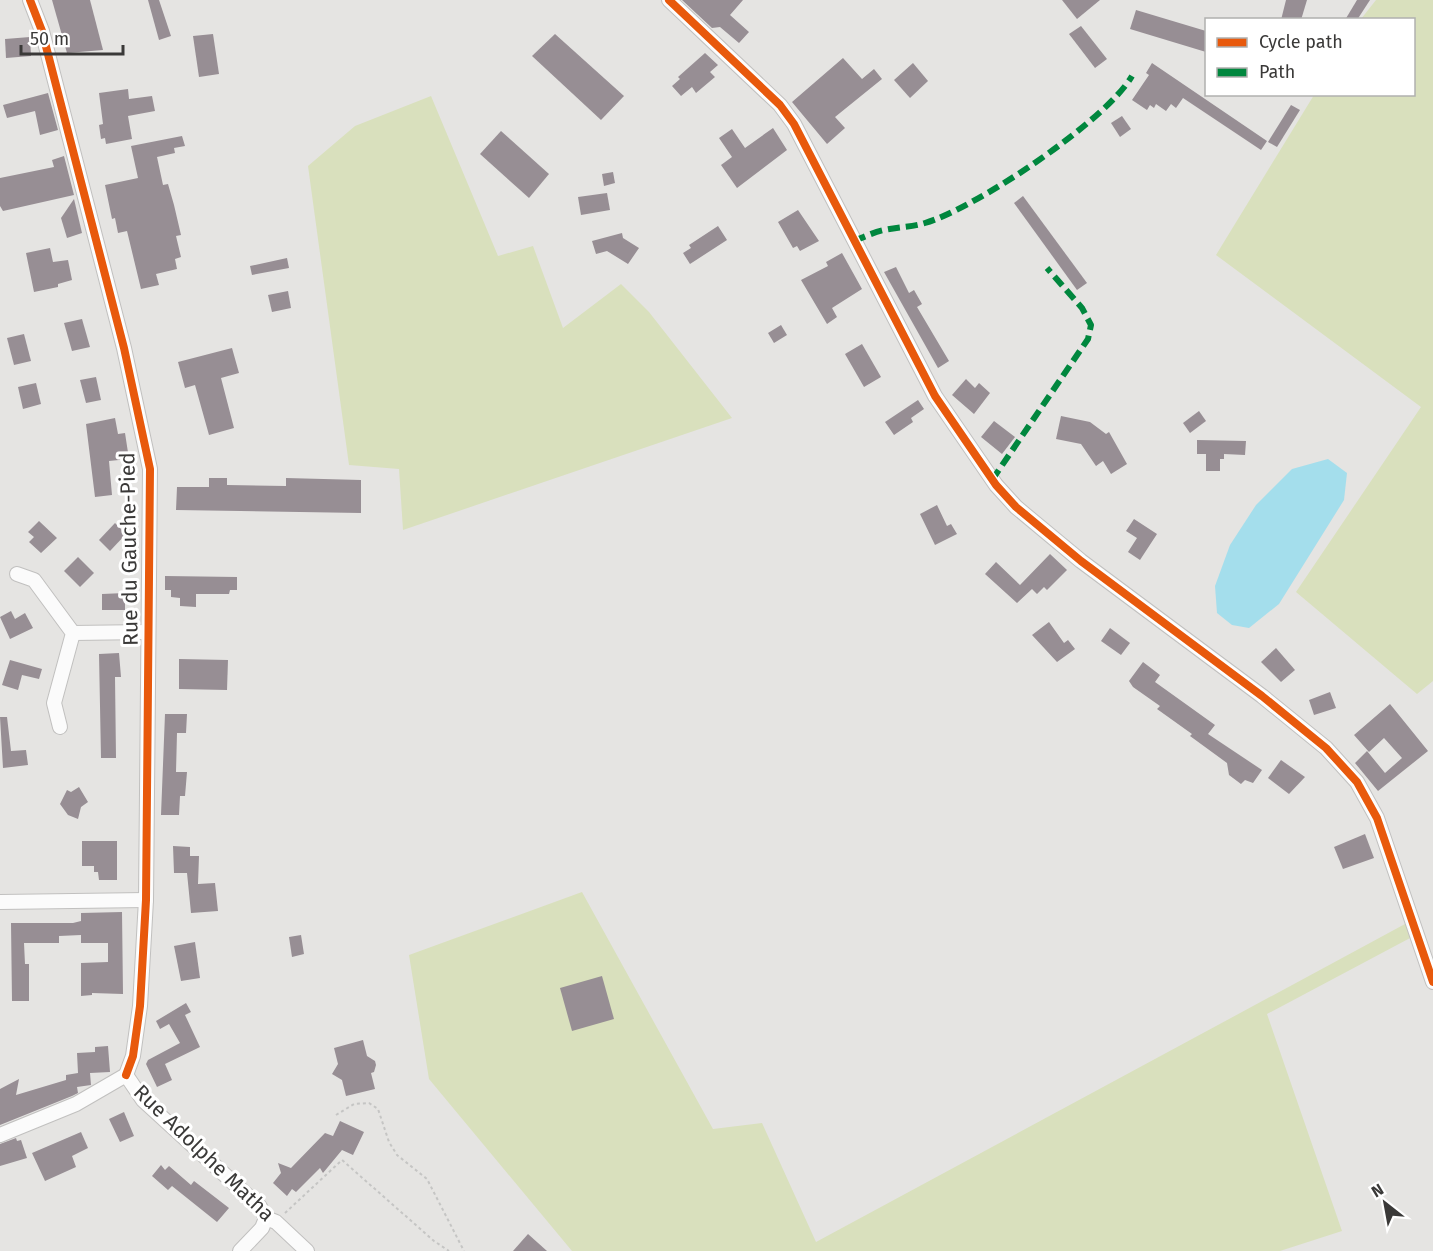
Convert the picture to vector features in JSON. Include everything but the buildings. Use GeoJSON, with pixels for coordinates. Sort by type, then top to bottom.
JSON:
{"type":"FeatureCollection","features":[{"type":"Feature","properties":{"kind":"street","name":"Rue du Gauche-Pied"},"geometry":{"type":"LineString","coordinates":[[30,0],[42,31],[114,306],[147,446],[150,469],[146,900],[140,1006],[132,1056],[126,1075]]}},
{"type":"Feature","properties":{"kind":"street"},"geometry":{"type":"LineString","coordinates":[[669,0],[780,105],[806,144],[935,396],[996,485],[1016,507],[1081,561],[1262,696],[1326,748],[1357,782],[1377,818],[1433,982]]}},
{"type":"Feature","properties":{"kind":"street"},"geometry":{"type":"LineString","coordinates":[[17,574],[34,580],[73,633],[54,703],[60,727]]}},
{"type":"Feature","properties":{"kind":"street","name":"Rue du Gauche-Pied"},"geometry":{"type":"LineString","coordinates":[[73,633],[147,632]]}},
{"type":"Feature","properties":{"kind":"street"},"geometry":{"type":"LineString","coordinates":[[0,902],[146,900]]}},
{"type":"Feature","properties":{"kind":"street","name":"Rue Adolphe Matha"},"geometry":{"type":"LineString","coordinates":[[0,1135],[76,1104],[126,1075],[143,1100],[307,1251]]}},
{"type":"Feature","properties":{"kind":"street"},"geometry":{"type":"LineString","coordinates":[[240,1251],[271,1220]]}},
{"type":"Feature","properties":{"kind":"path"},"geometry":{"type":"LineString","coordinates":[[336,1115],[354,1104],[369,1103],[378,1109],[389,1142],[397,1155],[427,1179],[464,1251]]}},
{"type":"Feature","properties":{"kind":"path"},"geometry":{"type":"LineString","coordinates":[[271,1220],[342,1160],[434,1241],[449,1251]]}},
{"type":"Feature","properties":{"kind":"green space"},"geometry":{"type":"Polygon","coordinates":[[[1376,0],[1433,0],[1433,681],[1417,694],[1296,592],[1421,407],[1216,255],[1313,96],[1415,96],[1415,18],[1362,18],[1376,0]]]}},
{"type":"Feature","properties":{"kind":"green space"},"geometry":{"type":"Polygon","coordinates":[[[431,96],[498,256],[533,246],[563,328],[621,284],[649,312],[732,418],[403,530],[399,469],[349,465],[308,166],[355,126],[431,96]]]}},
{"type":"Feature","properties":{"kind":"green space"},"geometry":{"type":"Polygon","coordinates":[[[582,892],[713,1129],[762,1123],[816,1242],[1405,924],[1412,937],[1267,1014],[1342,1231],[1280,1251],[572,1251],[429,1079],[409,955],[582,892]]]}},
{"type":"Feature","properties":{"kind":"water"},"geometry":{"type":"Polygon","coordinates":[[[1328,459],[1347,473],[1344,500],[1279,604],[1249,628],[1232,625],[1217,613],[1215,586],[1230,545],[1256,505],[1292,469],[1328,459]]]}},
{"type":"Feature","properties":{"kind":"marked path"},"geometry":{"type":"LineString","coordinates":[[854,241],[880,231],[925,223],[975,200],[1006,182],[1038,161],[1096,116],[1118,95],[1132,76]]}},
{"type":"Feature","properties":{"kind":"marked path"},"geometry":{"type":"LineString","coordinates":[[992,480],[1088,339],[1091,325],[1082,308],[1047,268]]}},
{"type":"Feature","properties":{"kind":"cycle path"},"geometry":{"type":"LineString","coordinates":[[30,0],[42,31],[124,348],[150,469],[146,900],[140,1006],[133,1056],[126,1075]]}},
{"type":"Feature","properties":{"kind":"cycle path"},"geometry":{"type":"LineString","coordinates":[[669,0],[780,105],[794,124],[935,396],[996,485],[1016,507],[1081,561],[1262,696],[1326,748],[1357,782],[1377,818],[1433,982]]}}]}
